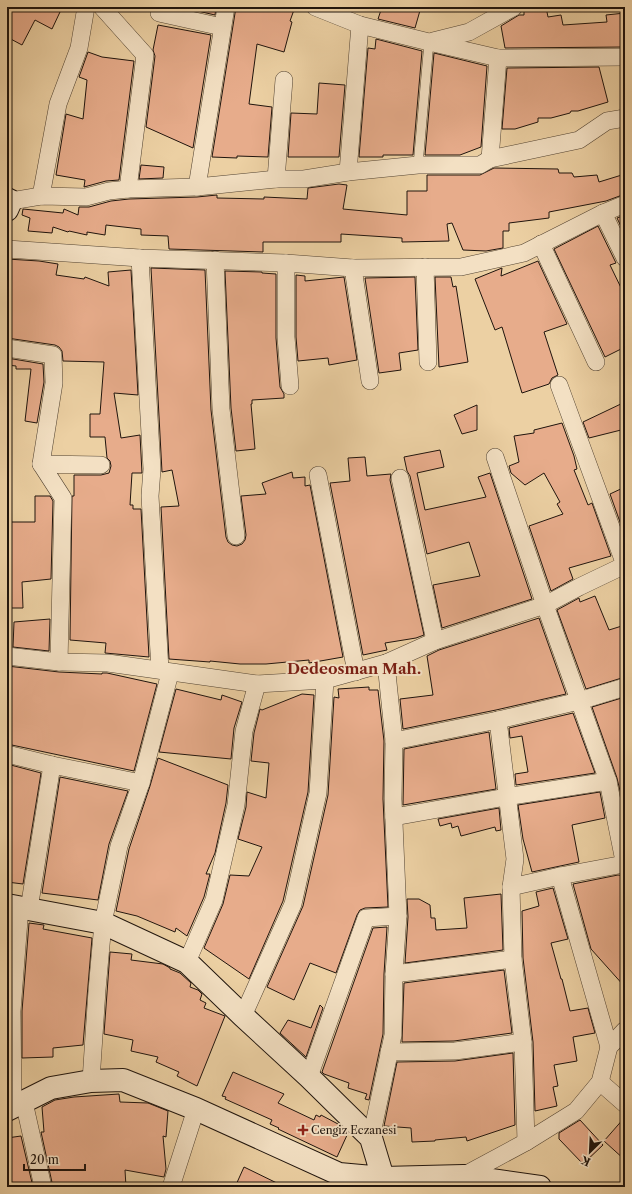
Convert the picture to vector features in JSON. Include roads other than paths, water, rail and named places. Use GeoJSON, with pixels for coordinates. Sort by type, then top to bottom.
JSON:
{"type":"FeatureCollection","features":[{"type":"Feature","properties":{"kind":"street"},"geometry":{"type":"LineString","coordinates":[[41,196],[58,104],[79,48],[86,7]]}},
{"type":"Feature","properties":{"kind":"street"},"geometry":{"type":"LineString","coordinates":[[102,7],[145,55],[128,189]]}},
{"type":"Feature","properties":{"kind":"street"},"geometry":{"type":"LineString","coordinates":[[197,187],[226,7]]}},
{"type":"Feature","properties":{"kind":"street"},"geometry":{"type":"LineString","coordinates":[[315,7],[360,25],[498,58],[625,57]]}},
{"type":"Feature","properties":{"kind":"street"},"geometry":{"type":"LineString","coordinates":[[429,42],[469,32],[514,7]]}},
{"type":"Feature","properties":{"kind":"street"},"geometry":{"type":"LineString","coordinates":[[159,12],[222,27]]}},
{"type":"Feature","properties":{"kind":"street"},"geometry":{"type":"LineString","coordinates":[[348,172],[360,25]]}},
{"type":"Feature","properties":{"kind":"street"},"geometry":{"type":"LineString","coordinates":[[490,159],[498,58]]}},
{"type":"Feature","properties":{"kind":"street"},"geometry":{"type":"LineString","coordinates":[[276,179],[284,80]]}},
{"type":"Feature","properties":{"kind":"street"},"geometry":{"type":"LineString","coordinates":[[8,203],[41,196],[86,197],[109,191],[128,189],[197,187],[276,179],[304,179],[348,172],[418,165],[480,165],[490,159],[579,140],[607,121],[625,118]]}},
{"type":"Feature","properties":{"kind":"street"},"geometry":{"type":"LineString","coordinates":[[7,249],[140,258],[286,263],[353,268],[461,266],[524,253],[602,213],[625,204]]}},
{"type":"Feature","properties":{"kind":"street"},"geometry":{"type":"LineString","coordinates":[[602,213],[625,258]]}},
{"type":"Feature","properties":{"kind":"street"},"geometry":{"type":"LineString","coordinates":[[540,244],[596,362]]}},
{"type":"Feature","properties":{"kind":"street"},"geometry":{"type":"LineString","coordinates":[[91,1080],[96,990],[103,923],[120,846],[141,783],[165,671],[150,496],[152,469],[140,258]]}},
{"type":"Feature","properties":{"kind":"street"},"geometry":{"type":"LineString","coordinates":[[216,260],[221,409],[236,536]]}},
{"type":"Feature","properties":{"kind":"street"},"geometry":{"type":"LineString","coordinates":[[286,263],[286,337],[290,386]]}},
{"type":"Feature","properties":{"kind":"street"},"geometry":{"type":"LineString","coordinates":[[425,267],[428,362]]}},
{"type":"Feature","properties":{"kind":"street"},"geometry":{"type":"LineString","coordinates":[[353,268],[370,381]]}},
{"type":"Feature","properties":{"kind":"street"},"geometry":{"type":"LineString","coordinates":[[7,348],[53,355],[54,383],[41,464],[63,498],[59,662]]}},
{"type":"Feature","properties":{"kind":"street"},"geometry":{"type":"LineString","coordinates":[[7,656],[59,662],[108,663],[257,684],[325,680],[386,663],[435,641],[545,606],[579,587],[625,565],[559,385]]}},
{"type":"Feature","properties":{"kind":"street"},"geometry":{"type":"LineString","coordinates":[[495,457],[545,606],[608,781],[624,865],[560,876],[511,887]]}},
{"type":"Feature","properties":{"kind":"street"},"geometry":{"type":"LineString","coordinates":[[41,464],[101,465]]}},
{"type":"Feature","properties":{"kind":"street"},"geometry":{"type":"LineString","coordinates":[[318,475],[356,672]]}},
{"type":"Feature","properties":{"kind":"street"},"geometry":{"type":"LineString","coordinates":[[400,478],[435,641]]}},
{"type":"Feature","properties":{"kind":"street"},"geometry":{"type":"LineString","coordinates":[[383,1178],[371,1138],[393,1035],[394,974],[398,916],[394,817],[394,741],[386,663]]}},
{"type":"Feature","properties":{"kind":"street"},"geometry":{"type":"LineString","coordinates":[[243,1016],[293,904],[318,793],[325,680]]}},
{"type":"Feature","properties":{"kind":"street"},"geometry":{"type":"LineString","coordinates":[[187,962],[214,900],[236,805],[244,731],[257,684]]}},
{"type":"Feature","properties":{"kind":"street"},"geometry":{"type":"LineString","coordinates":[[394,741],[498,720],[579,701],[625,687]]}},
{"type":"Feature","properties":{"kind":"street"},"geometry":{"type":"LineString","coordinates":[[498,720],[506,797],[511,819],[515,860],[511,887],[513,959],[523,1042],[526,1142]]}},
{"type":"Feature","properties":{"kind":"street"},"geometry":{"type":"LineString","coordinates":[[7,754],[52,765],[141,783]]}},
{"type":"Feature","properties":{"kind":"street"},"geometry":{"type":"LineString","coordinates":[[43,1187],[15,1106],[12,1011],[19,907],[52,765]]}},
{"type":"Feature","properties":{"kind":"street"},"geometry":{"type":"LineString","coordinates":[[394,817],[608,781]]}},
{"type":"Feature","properties":{"kind":"street"},"geometry":{"type":"LineString","coordinates":[[560,876],[609,1047]]}},
{"type":"Feature","properties":{"kind":"street"},"geometry":{"type":"LineString","coordinates":[[19,907],[103,923],[187,962],[309,1077],[371,1138]]}},
{"type":"Feature","properties":{"kind":"street"},"geometry":{"type":"LineString","coordinates":[[309,1077],[366,918],[398,916]]}},
{"type":"Feature","properties":{"kind":"street"},"geometry":{"type":"LineString","coordinates":[[394,974],[513,959]]}},
{"type":"Feature","properties":{"kind":"street"},"geometry":{"type":"LineString","coordinates":[[461,1181],[576,1112],[600,1082],[609,1047],[625,1030]]}},
{"type":"Feature","properties":{"kind":"street"},"geometry":{"type":"LineString","coordinates":[[389,1052],[455,1051],[523,1042]]}},
{"type":"Feature","properties":{"kind":"street"},"geometry":{"type":"LineString","coordinates":[[15,1106],[51,1088],[91,1080],[123,1080],[196,1109],[339,1174],[540,1187]]}},
{"type":"Feature","properties":{"kind":"street"},"geometry":{"type":"LineString","coordinates":[[600,1082],[625,1104]]}},
{"type":"Feature","properties":{"kind":"street"},"geometry":{"type":"LineString","coordinates":[[171,1187],[196,1109]]}},
{"type":"Feature","properties":{"kind":"lane"},"geometry":{"type":"LineString","coordinates":[[418,165],[429,42]]}},
{"type":"Feature","properties":{"kind":"place","name":"Cengiz Eczanesi"},"geometry":{"type":"Point","coordinates":[303,1130]}},
{"type":"Feature","properties":{"kind":"district","name":"Dedeosman Mah."},"geometry":{"type":"Point","coordinates":[354,669]}}]}
